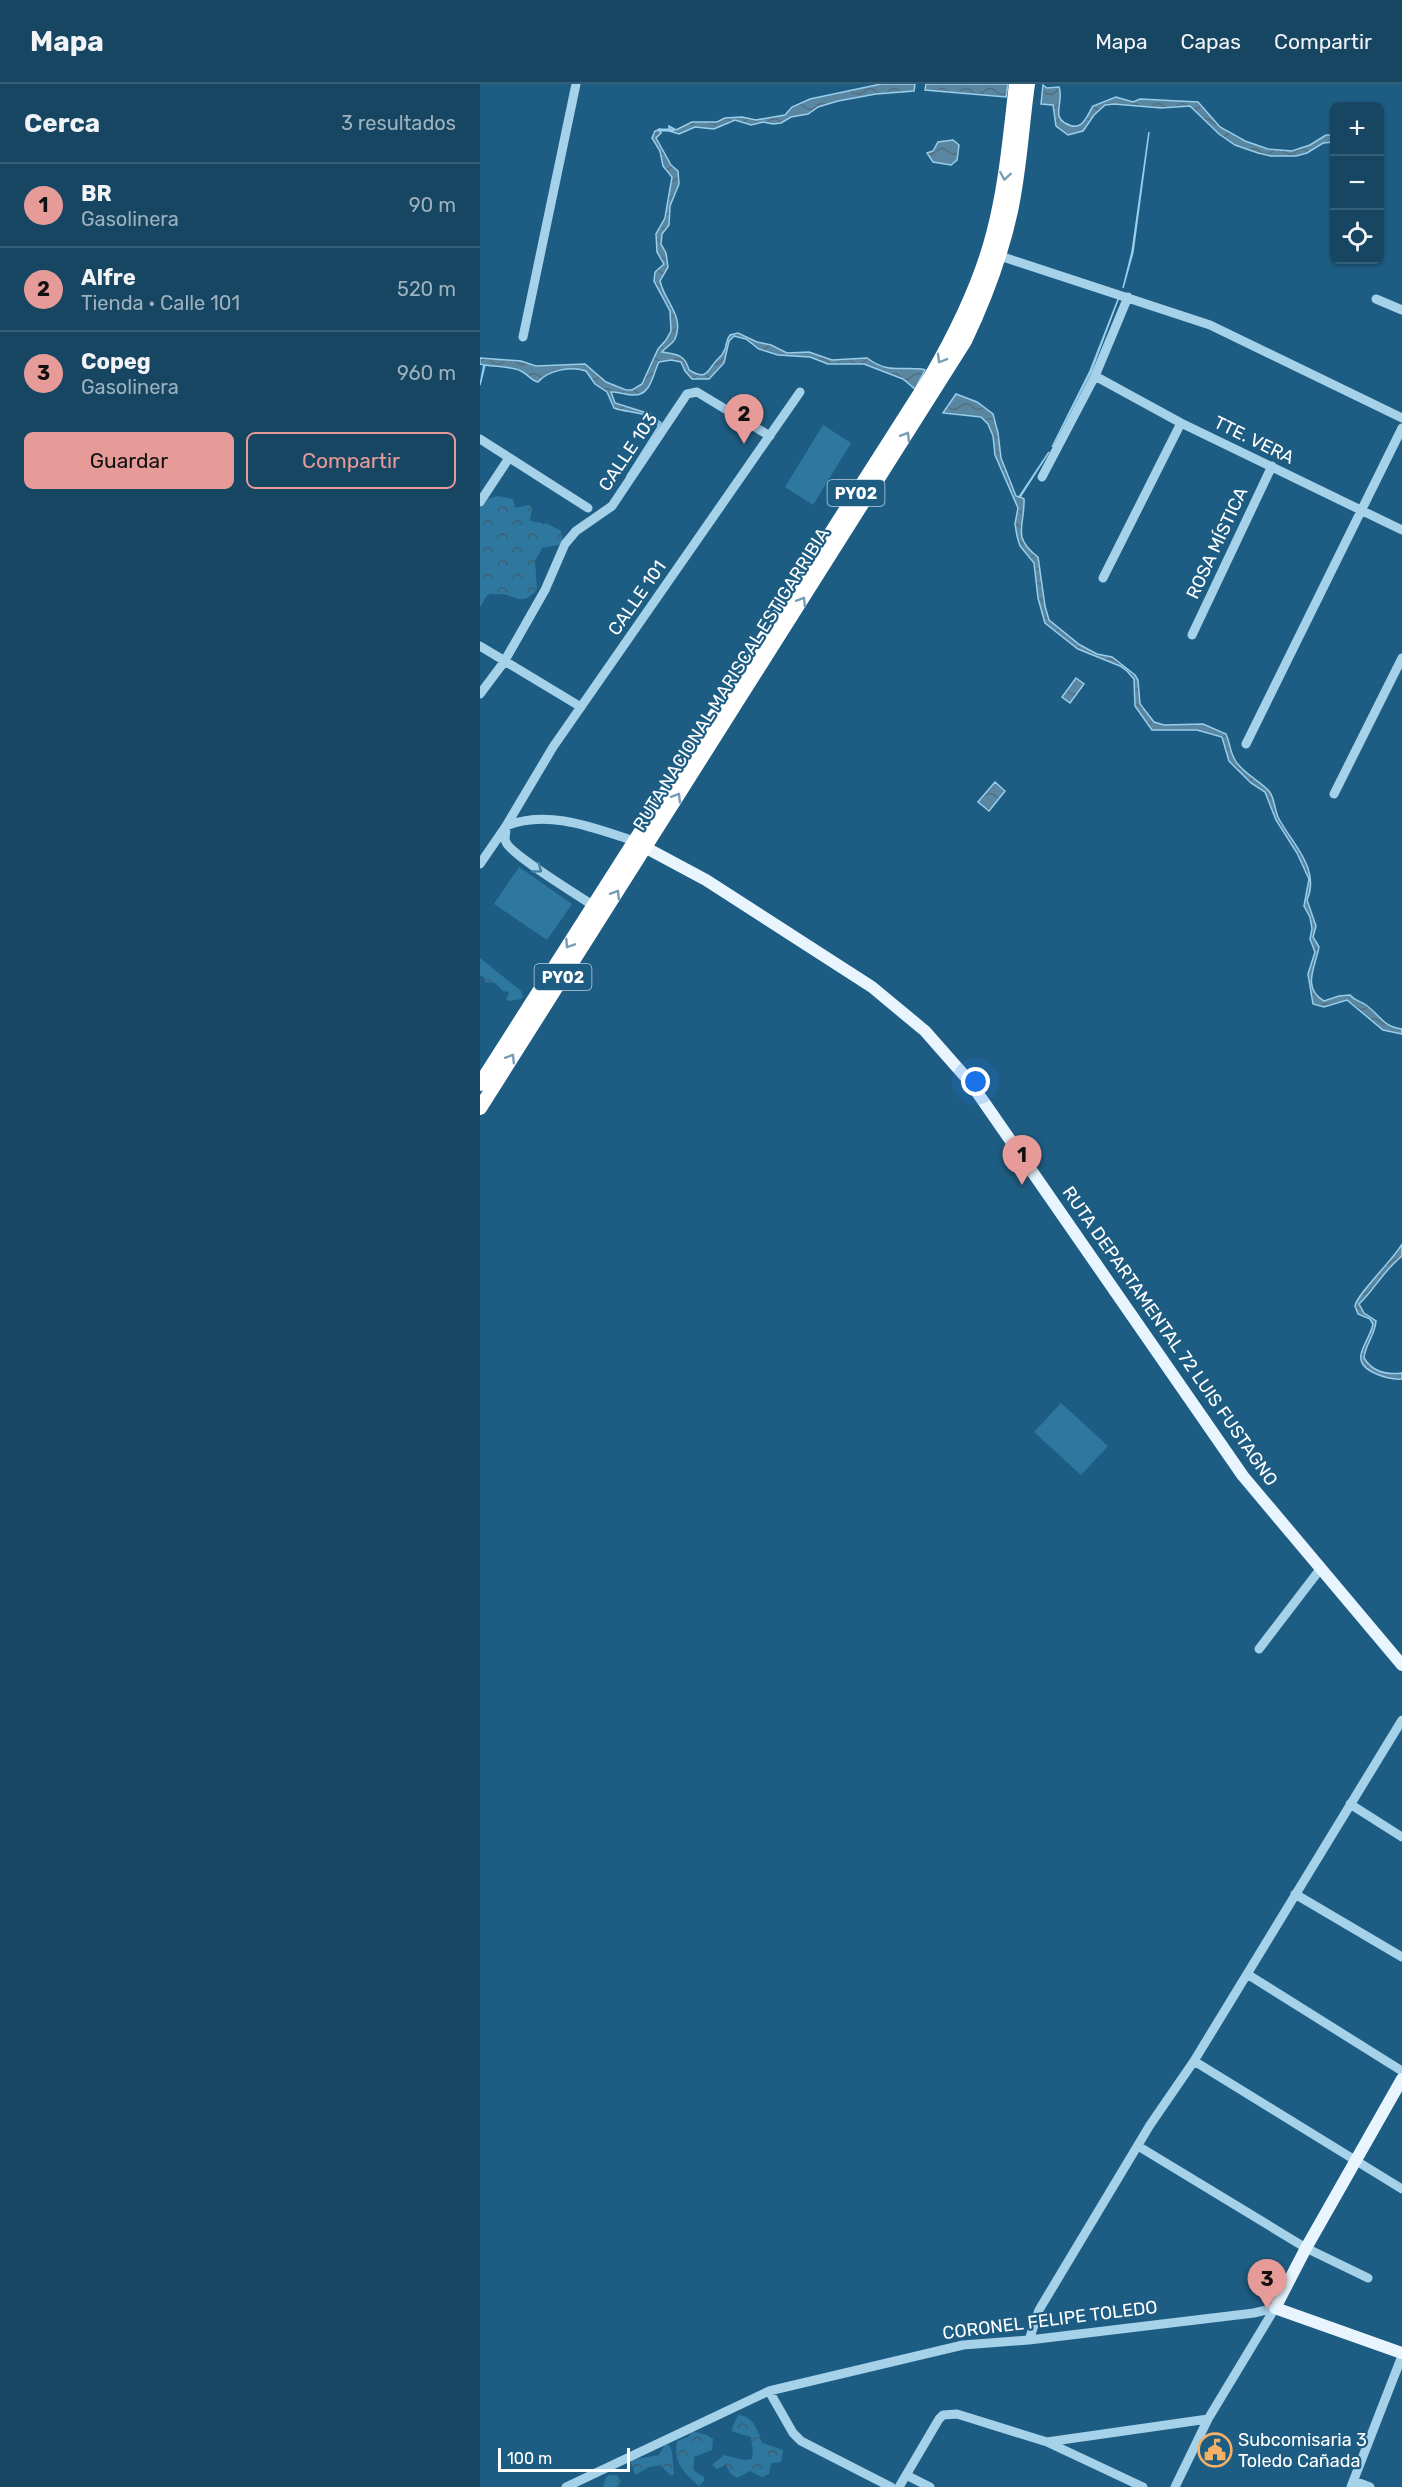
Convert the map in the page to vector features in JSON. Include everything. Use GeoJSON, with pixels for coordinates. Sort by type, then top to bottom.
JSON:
{"type":"FeatureCollection","features":[{"type":"Feature","properties":{"kind":"highway","name":"RUTA NACIONAL MARISCAL ESTIGARRIBIA"},"geometry":{"type":"LineString","coordinates":[[480,1084],[594,906],[640,844],[942,380],[965,341],[983,304],[1000,256],[1012,209],[1018,118],[1016,84]]}},
{"type":"Feature","properties":{"kind":"highway","name":"RUTA NACIONAL MARISCAL ESTIGARRIBIA"},"geometry":{"type":"LineString","coordinates":[[480,1108],[953,337],[971,298],[993,233],[1018,118],[1028,84]]}},
{"type":"Feature","properties":{"kind":"main road","name":"RUTA DEPARTAMENTAL 72 LUIS FUSTAGNO"},"geometry":{"type":"LineString","coordinates":[[640,844],[706,880],[824,954],[886,998],[925,1031],[970,1082],[1243,1476],[1402,1665]]}},
{"type":"Feature","properties":{"kind":"main road"},"geometry":{"type":"LineString","coordinates":[[1402,2079],[1354,2160],[1275,2308],[1402,2355]]}},
{"type":"Feature","properties":{"kind":"street"},"geometry":{"type":"LineString","coordinates":[[523,337],[576,84]]}},
{"type":"Feature","properties":{"kind":"street"},"geometry":{"type":"LineString","coordinates":[[1000,256],[1210,326],[1402,418]]}},
{"type":"Feature","properties":{"kind":"street"},"geometry":{"type":"LineString","coordinates":[[1042,477],[1095,376],[1128,297]]}},
{"type":"Feature","properties":{"kind":"street"},"geometry":{"type":"LineString","coordinates":[[1376,299],[1402,310]]}},
{"type":"Feature","properties":{"kind":"street","name":"TTE. VERA"},"geometry":{"type":"LineString","coordinates":[[1095,376],[1181,423],[1402,530]]}},
{"type":"Feature","properties":{"kind":"street","name":"CALLE 103"},"geometry":{"type":"LineString","coordinates":[[480,694],[504,662],[545,590],[565,544],[576,531],[612,507],[687,394],[697,392],[770,436]]}},
{"type":"Feature","properties":{"kind":"street","name":"CALLE 101"},"geometry":{"type":"LineString","coordinates":[[480,864],[506,826],[553,747],[800,392]]}},
{"type":"Feature","properties":{"kind":"street"},"geometry":{"type":"LineString","coordinates":[[1103,578],[1181,423]]}},
{"type":"Feature","properties":{"kind":"street"},"geometry":{"type":"LineString","coordinates":[[1246,744],[1402,428]]}},
{"type":"Feature","properties":{"kind":"street"},"geometry":{"type":"LineString","coordinates":[[480,439],[588,508]]}},
{"type":"Feature","properties":{"kind":"street"},"geometry":{"type":"LineString","coordinates":[[480,502],[509,458]]}},
{"type":"Feature","properties":{"kind":"street","name":"ROSA MÍSTICA"},"geometry":{"type":"LineString","coordinates":[[1192,634],[1272,466]]}},
{"type":"Feature","properties":{"kind":"street"},"geometry":{"type":"LineString","coordinates":[[480,646],[581,707]]}},
{"type":"Feature","properties":{"kind":"street"},"geometry":{"type":"LineString","coordinates":[[1334,794],[1402,658]]}},
{"type":"Feature","properties":{"kind":"street"},"geometry":{"type":"LineString","coordinates":[[594,906],[538,870],[509,847],[505,841],[506,826],[528,819],[584,824],[640,844]]}},
{"type":"Feature","properties":{"kind":"street"},"geometry":{"type":"LineString","coordinates":[[1259,1649],[1321,1568]]}},
{"type":"Feature","properties":{"kind":"street"},"geometry":{"type":"LineString","coordinates":[[1029,2340],[1039,2310],[1402,1720]]}},
{"type":"Feature","properties":{"kind":"street"},"geometry":{"type":"LineString","coordinates":[[1350,1804],[1402,1837]]}},
{"type":"Feature","properties":{"kind":"street"},"geometry":{"type":"LineString","coordinates":[[1295,1894],[1402,1957]]}},
{"type":"Feature","properties":{"kind":"street"},"geometry":{"type":"LineString","coordinates":[[1247,1974],[1402,2071]]}},
{"type":"Feature","properties":{"kind":"street"},"geometry":{"type":"LineString","coordinates":[[1194,2061],[1402,2189]]}},
{"type":"Feature","properties":{"kind":"street"},"geometry":{"type":"LineString","coordinates":[[1138,2146],[1306,2248],[1368,2278]]}},
{"type":"Feature","properties":{"kind":"street"},"geometry":{"type":"LineString","coordinates":[[1175,2487],[1208,2420],[1275,2308]]}},
{"type":"Feature","properties":{"kind":"street","name":"CORONEL FELIPE TOLEDO"},"geometry":{"type":"LineString","coordinates":[[566,2487],[769,2391],[963,2345],[1029,2340],[1254,2313],[1275,2308]]}},
{"type":"Feature","properties":{"kind":"street"},"geometry":{"type":"LineString","coordinates":[[1370,2487],[1352,2484],[1402,2355]]}},
{"type":"Feature","properties":{"kind":"street"},"geometry":{"type":"LineString","coordinates":[[769,2391],[793,2433],[801,2441],[891,2487]]}},
{"type":"Feature","properties":{"kind":"street"},"geometry":{"type":"LineString","coordinates":[[899,2487],[943,2415],[957,2414],[1047,2442],[1143,2487]]}},
{"type":"Feature","properties":{"kind":"street"},"geometry":{"type":"LineString","coordinates":[[1047,2442],[1208,2420]]}},
{"type":"Feature","properties":{"kind":"street"},"geometry":{"type":"LineString","coordinates":[[906,2475],[930,2487]]}},
{"type":"Feature","properties":{"kind":"green space"},"geometry":{"type":"Polygon","coordinates":[[[823,425],[851,443],[813,505],[785,487],[823,425]]]}},
{"type":"Feature","properties":{"kind":"green space"},"geometry":{"type":"Polygon","coordinates":[[[498,496],[513,499],[515,508],[529,505],[532,507],[530,521],[548,524],[561,531],[563,539],[559,545],[542,548],[535,561],[537,590],[531,595],[518,599],[490,594],[480,607],[480,508],[488,499],[498,496]]]}},
{"type":"Feature","properties":{"kind":"green space"},"geometry":{"type":"Polygon","coordinates":[[[519,867],[572,904],[547,940],[494,904],[519,867]]]}},
{"type":"Feature","properties":{"kind":"green space"},"geometry":{"type":"Polygon","coordinates":[[[480,958],[521,991],[523,997],[509,1001],[506,999],[509,992],[503,991],[495,983],[485,982],[484,977],[480,976],[480,958]]]}},
{"type":"Feature","properties":{"kind":"green space"},"geometry":{"type":"Polygon","coordinates":[[[1061,1403],[1108,1446],[1081,1475],[1034,1432],[1061,1403]]]}},
{"type":"Feature","properties":{"kind":"green space"},"geometry":{"type":"Polygon","coordinates":[[[738,2415],[751,2421],[762,2443],[783,2450],[781,2462],[771,2463],[769,2474],[762,2477],[750,2471],[737,2478],[731,2474],[726,2465],[717,2469],[712,2465],[724,2455],[743,2460],[752,2459],[751,2437],[731,2431],[738,2415]]]}},
{"type":"Feature","properties":{"kind":"green space"},"geometry":{"type":"Polygon","coordinates":[[[692,2431],[713,2439],[712,2450],[694,2457],[694,2471],[704,2477],[704,2481],[699,2486],[684,2472],[678,2461],[676,2449],[677,2441],[688,2437],[692,2431]]]}},
{"type":"Feature","properties":{"kind":"green space"},"geometry":{"type":"Polygon","coordinates":[[[665,2445],[669,2445],[672,2452],[674,2475],[670,2475],[660,2465],[649,2467],[635,2475],[630,2460],[659,2455],[665,2445]]]}},
{"type":"Feature","properties":{"kind":"green space"},"geometry":{"type":"Polygon","coordinates":[[[617,2475],[621,2481],[617,2487],[603,2487],[606,2477],[617,2475]]]}},
{"type":"Feature","properties":{"kind":"water"},"geometry":{"type":"Polygon","coordinates":[[[881,84],[915,84],[914,91],[876,94],[838,101],[818,107],[808,114],[791,117],[781,123],[763,122],[751,125],[735,120],[714,129],[695,127],[679,134],[669,131],[669,126],[676,130],[692,122],[717,122],[725,118],[742,117],[756,120],[785,115],[792,107],[810,99],[881,84]]]}},
{"type":"Feature","properties":{"kind":"water"},"geometry":{"type":"Polygon","coordinates":[[[926,84],[1008,84],[1006,97],[925,90],[926,84]]]}},
{"type":"Feature","properties":{"kind":"water"},"geometry":{"type":"Polygon","coordinates":[[[1043,85],[1047,88],[1059,87],[1059,116],[1062,121],[1076,126],[1083,123],[1093,106],[1116,97],[1133,102],[1140,99],[1198,102],[1220,127],[1245,141],[1268,149],[1292,151],[1310,145],[1326,135],[1330,135],[1330,142],[1323,143],[1307,153],[1296,156],[1271,156],[1258,153],[1235,145],[1219,134],[1190,106],[1161,108],[1105,105],[1094,115],[1083,131],[1068,135],[1056,126],[1053,105],[1041,104],[1043,85]]]}},
{"type":"Feature","properties":{"kind":"water"},"geometry":{"type":"Polygon","coordinates":[[[660,129],[661,133],[656,138],[671,165],[678,171],[679,184],[670,206],[669,225],[662,234],[661,244],[666,253],[668,267],[660,281],[676,316],[677,331],[674,341],[662,352],[680,356],[689,370],[703,375],[722,354],[730,335],[738,333],[787,353],[809,352],[832,360],[867,358],[887,368],[925,370],[915,389],[903,379],[864,364],[828,364],[810,357],[778,355],[759,349],[746,339],[734,336],[729,341],[724,363],[709,379],[692,379],[681,362],[671,360],[659,362],[651,383],[640,394],[611,392],[615,403],[650,414],[661,423],[628,477],[658,427],[658,423],[643,414],[614,408],[607,392],[595,384],[586,371],[560,370],[538,382],[517,369],[485,365],[480,385],[484,365],[480,364],[480,358],[521,361],[536,366],[585,364],[606,382],[626,390],[632,390],[642,384],[658,349],[671,331],[670,311],[654,281],[655,272],[664,264],[657,252],[656,234],[665,218],[672,177],[663,166],[660,151],[652,138],[655,131],[660,129]]]}},
{"type":"Feature","properties":{"kind":"water"},"geometry":{"type":"Polygon","coordinates":[[[1149,132],[1133,252],[1123,288],[1132,252],[1149,132]]]}},
{"type":"Feature","properties":{"kind":"water"},"geometry":{"type":"Polygon","coordinates":[[[953,140],[959,145],[957,160],[951,165],[933,162],[927,153],[933,151],[938,142],[953,140]]]}},
{"type":"Feature","properties":{"kind":"water"},"geometry":{"type":"Polygon","coordinates":[[[1119,297],[1091,372],[1052,447],[1090,371],[1119,297]]]}},
{"type":"Feature","properties":{"kind":"water"},"geometry":{"type":"Polygon","coordinates":[[[956,394],[977,402],[993,414],[1001,458],[1016,496],[1019,497],[1049,452],[1020,497],[1024,499],[1022,537],[1030,550],[1038,557],[1049,620],[1080,645],[1097,654],[1112,657],[1135,675],[1138,680],[1140,704],[1154,722],[1164,725],[1203,724],[1226,734],[1232,754],[1238,764],[1271,794],[1278,817],[1303,856],[1307,867],[1310,877],[1310,888],[1307,900],[1316,926],[1313,937],[1319,947],[1312,976],[1313,990],[1324,1001],[1350,995],[1366,1005],[1390,1026],[1402,1029],[1402,1034],[1383,1030],[1347,1000],[1324,1007],[1313,1004],[1308,974],[1315,952],[1310,939],[1312,929],[1310,917],[1304,906],[1309,879],[1297,853],[1276,820],[1265,792],[1251,783],[1229,761],[1222,737],[1197,730],[1152,730],[1135,706],[1134,679],[1127,671],[1078,649],[1045,623],[1038,598],[1034,563],[1020,546],[1015,524],[1018,508],[995,455],[993,436],[988,424],[981,417],[943,413],[956,394]]]}},
{"type":"Feature","properties":{"kind":"water"},"geometry":{"type":"Polygon","coordinates":[[[1076,678],[1084,684],[1070,703],[1062,697],[1076,678]]]}},
{"type":"Feature","properties":{"kind":"water"},"geometry":{"type":"Polygon","coordinates":[[[995,782],[1005,791],[989,811],[978,802],[995,782]]]}},
{"type":"Feature","properties":{"kind":"water"},"geometry":{"type":"Polygon","coordinates":[[[1402,1244],[1402,1256],[1359,1304],[1364,1313],[1376,1321],[1364,1358],[1372,1367],[1381,1372],[1402,1373],[1402,1379],[1397,1379],[1376,1374],[1364,1366],[1361,1361],[1362,1351],[1373,1324],[1370,1319],[1358,1314],[1355,1306],[1402,1244]]]}},
{"type":"Feature","properties":{"kind":"waterway"},"geometry":{"type":"LineString","coordinates":[[659,130],[673,130]]}},
{"type":"Feature","properties":{"kind":"place","name":"Alfre"},"geometry":{"type":"Point","coordinates":[744,444]}},
{"type":"Feature","properties":{"kind":"place","name":"BR"},"geometry":{"type":"Point","coordinates":[1022,1185]}},
{"type":"Feature","properties":{"kind":"place","name":"Copeg"},"geometry":{"type":"Point","coordinates":[1267,2309]}},
{"type":"Feature","properties":{"kind":"place","name":"Subcomisaria 3 Toledo Cañada"},"geometry":{"type":"Point","coordinates":[1215,2450]}}]}
